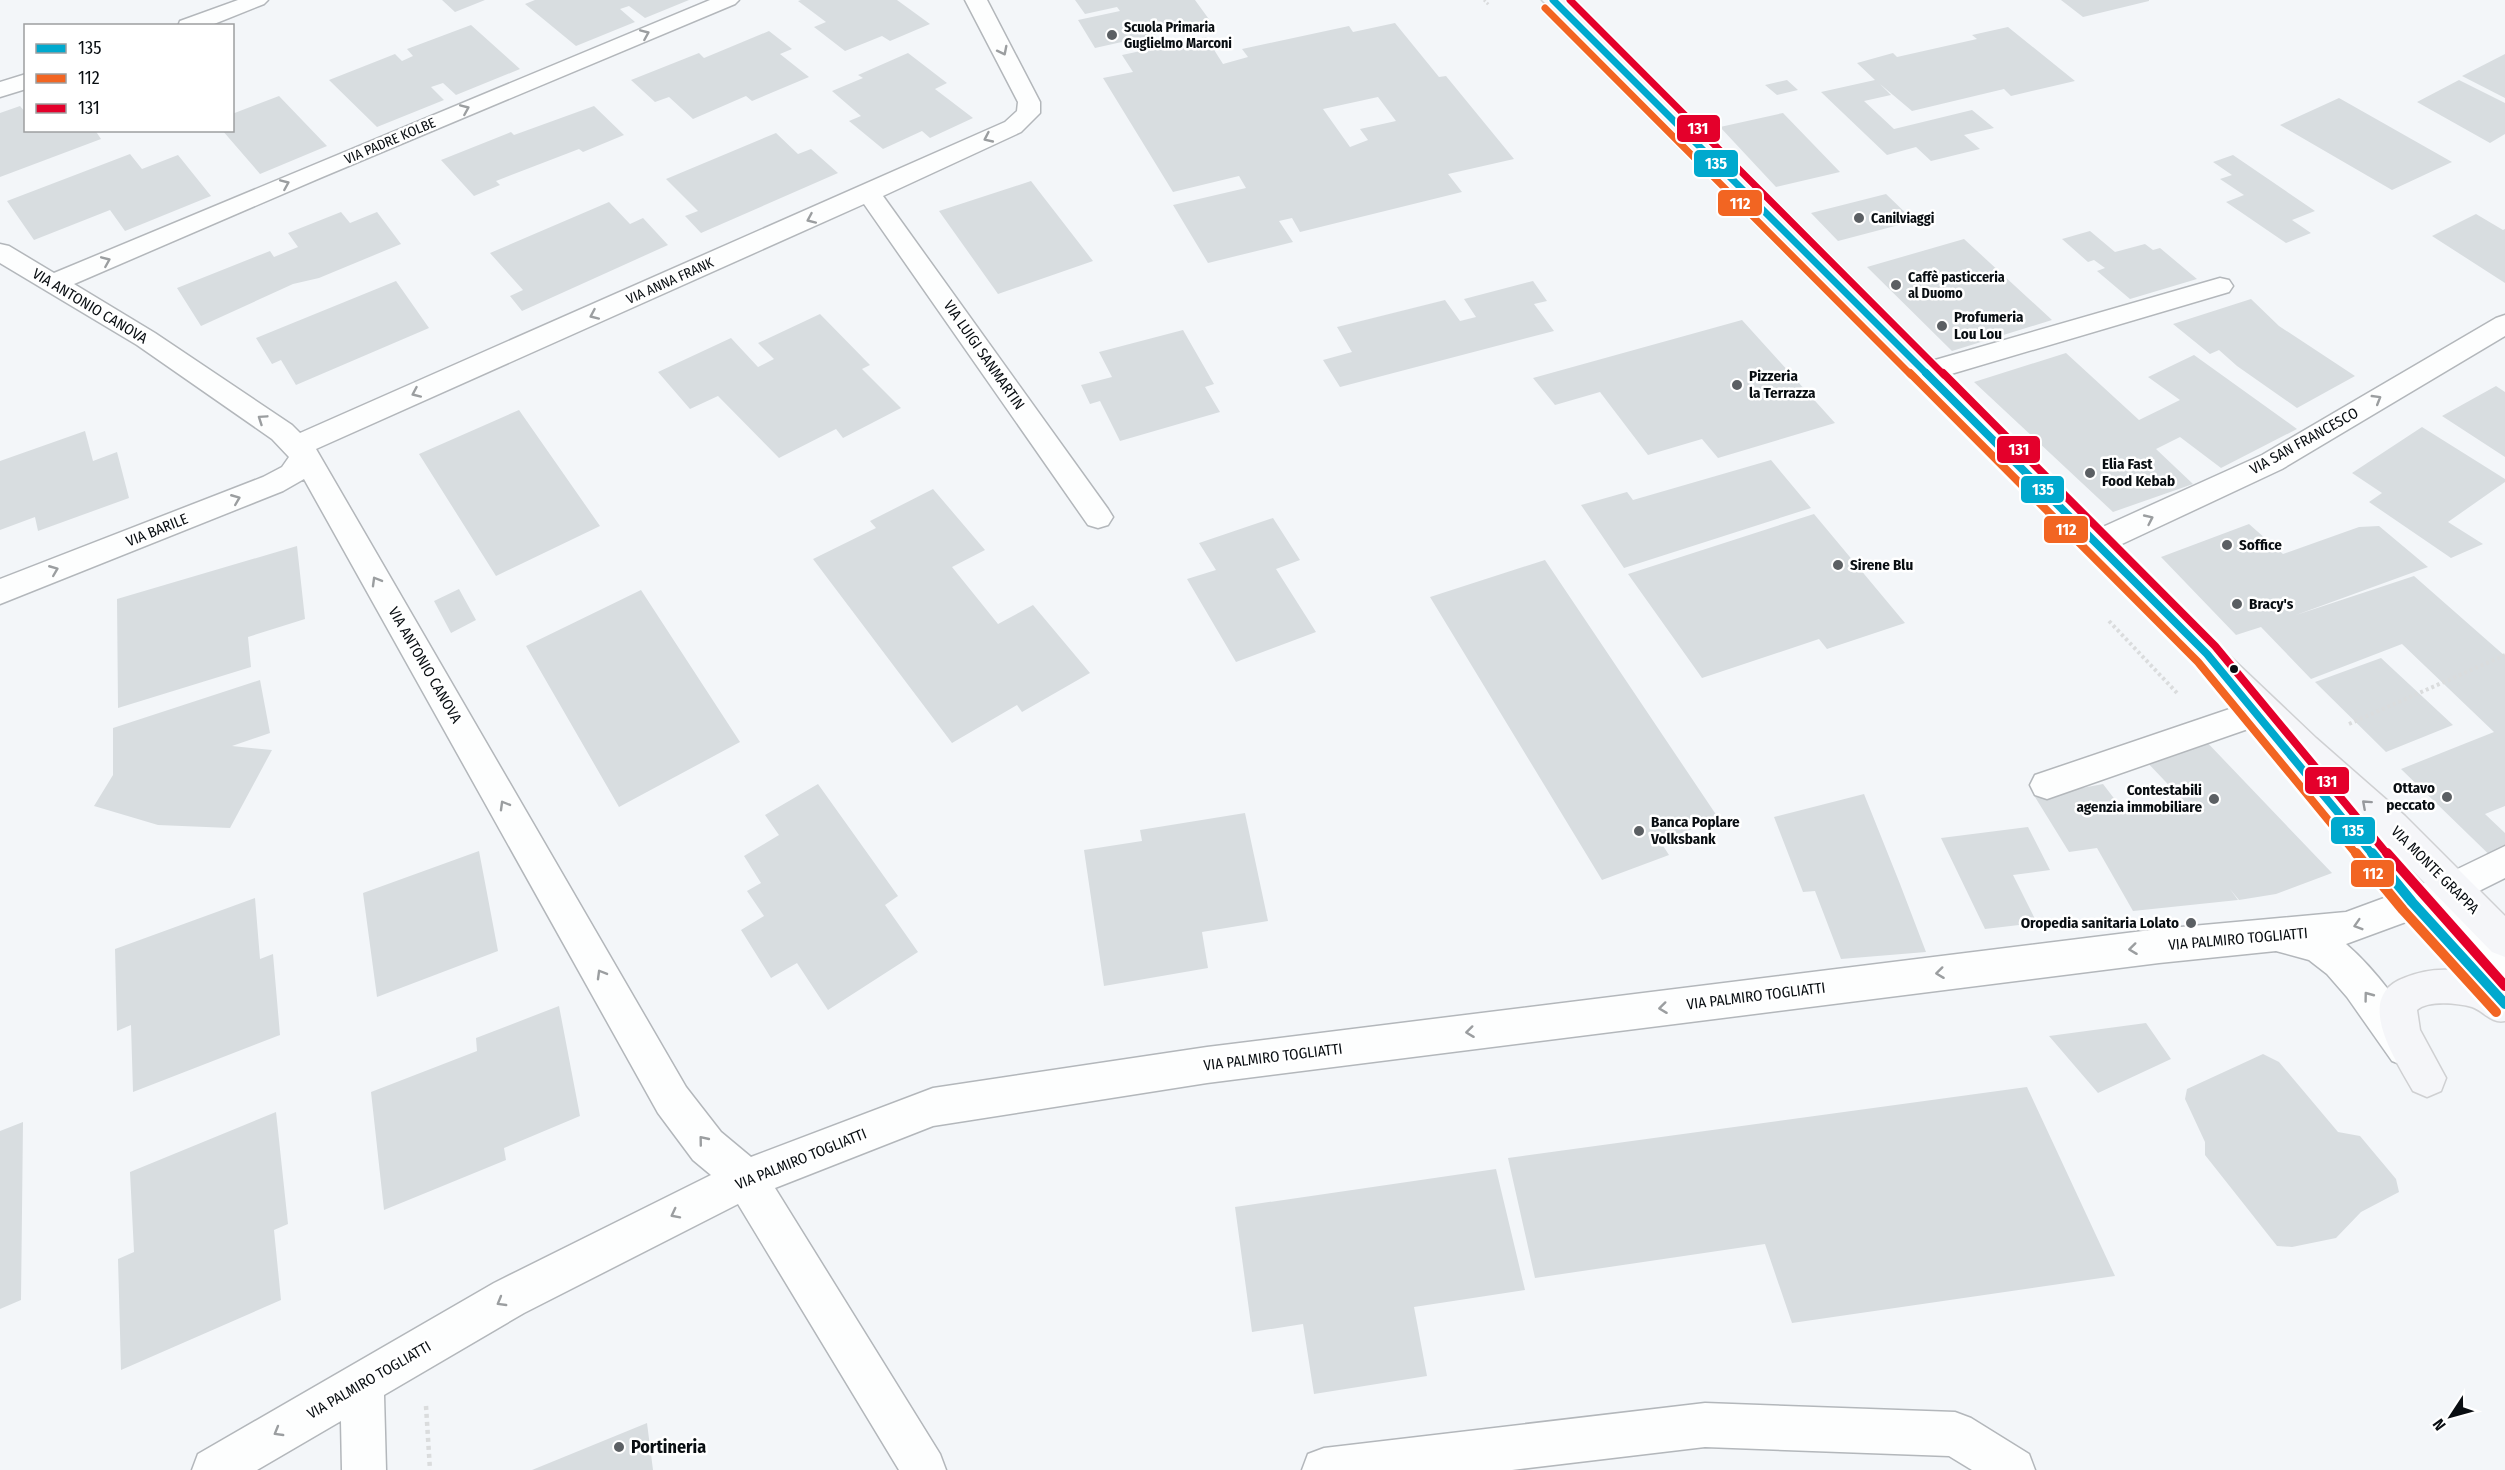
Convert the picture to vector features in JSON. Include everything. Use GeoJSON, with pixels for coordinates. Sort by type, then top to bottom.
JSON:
{"type":"FeatureCollection","features":[{"type":"Feature","properties":{"kind":"main road","name":"VIA MONTE GRAPPA"},"geometry":{"type":"LineString","coordinates":[[1553,0],[2207,654],[2304,748],[2393,827],[2505,940]]}},
{"type":"Feature","properties":{"kind":"main road","name":"VIA MONTE GRAPPA"},"geometry":{"type":"LineString","coordinates":[[2207,654],[2412,903],[2505,1004]]}},
{"type":"Feature","properties":{"kind":"main road"},"geometry":{"type":"LineString","coordinates":[[2427,1078],[2403,1034],[2398,1018],[2399,1002],[2406,993],[2428,987],[2468,989],[2488,996],[2505,1009]]}},
{"type":"Feature","properties":{"kind":"street"},"geometry":{"type":"LineString","coordinates":[[193,24],[257,0]]}},
{"type":"Feature","properties":{"kind":"street","name":"VIA PADRE KOLBE"},"geometry":{"type":"LineString","coordinates":[[52,284],[323,168],[728,0]]}},
{"type":"Feature","properties":{"kind":"street","name":"VIA ANNA FRANK"},"geometry":{"type":"LineString","coordinates":[[301,452],[1013,127],[1028,113],[1029,102],[976,0]]}},
{"type":"Feature","properties":{"kind":"street"},"geometry":{"type":"LineString","coordinates":[[0,90],[24,82]]}},
{"type":"Feature","properties":{"kind":"street","name":"VIA LUIGI SANMARTIN"},"geometry":{"type":"LineString","coordinates":[[869,193],[1098,516]]}},
{"type":"Feature","properties":{"kind":"street","name":"VIA ANTONIO CANOVA"},"geometry":{"type":"LineString","coordinates":[[0,252],[146,339],[282,432],[301,452],[672,1100],[707,1146],[746,1179],[924,1470]]}},
{"type":"Feature","properties":{"kind":"street"},"geometry":{"type":"LineString","coordinates":[[1924,373],[2220,286]]}},
{"type":"Feature","properties":{"kind":"street","name":"VIA SAN FRANCESCO"},"geometry":{"type":"LineString","coordinates":[[2096,543],[2272,462],[2502,330]]}},
{"type":"Feature","properties":{"kind":"street","name":"VIA BARILE"},"geometry":{"type":"LineString","coordinates":[[0,592],[273,484],[292,474],[301,452]]}},
{"type":"Feature","properties":{"kind":"street"},"geometry":{"type":"LineString","coordinates":[[2047,785],[2256,713]]}},
{"type":"Feature","properties":{"kind":"street","name":"VIA PALMIRO TOGLIATTI"},"geometry":{"type":"LineString","coordinates":[[214,1470],[509,1298],[746,1179],[933,1107],[1207,1065],[2159,945],[2346,928],[2365,923],[2453,888],[2505,861]]}},
{"type":"Feature","properties":{"kind":"street","name":"VIA MONTE GRAPPA"},"geometry":{"type":"LineString","coordinates":[[2412,903],[2427,906],[2448,916],[2473,938],[2505,972]]}},
{"type":"Feature","properties":{"kind":"street"},"geometry":{"type":"LineString","coordinates":[[2254,938],[2304,942],[2329,952],[2358,984],[2427,1078]]}},
{"type":"Feature","properties":{"kind":"street"},"geometry":{"type":"LineString","coordinates":[[362,1383],[364,1470]]}},
{"type":"Feature","properties":{"kind":"street"},"geometry":{"type":"LineString","coordinates":[[1324,1470],[1705,1425],[1955,1434],[2013,1470]]}},
{"type":"Feature","properties":{"kind":"path"},"geometry":{"type":"LineString","coordinates":[[1484,0],[1489,5]]}},
{"type":"Feature","properties":{"kind":"path"},"geometry":{"type":"LineString","coordinates":[[2345,726],[2505,655]]}},
{"type":"Feature","properties":{"kind":"building"},"geometry":{"type":"Polygon","coordinates":[[[442,0],[485,0],[455,12],[442,0]]]}},
{"type":"Feature","properties":{"kind":"building"},"geometry":{"type":"Polygon","coordinates":[[[535,0],[689,0],[645,18],[629,6],[620,9],[635,22],[576,46],[525,4],[535,0]]]}},
{"type":"Feature","properties":{"kind":"building"},"geometry":{"type":"Polygon","coordinates":[[[897,0],[930,24],[890,41],[882,36],[845,51],[814,27],[826,22],[798,1],[897,0]]]}},
{"type":"Feature","properties":{"kind":"building"},"geometry":{"type":"Polygon","coordinates":[[[1075,0],[1195,0],[1211,22],[1095,48],[1078,20],[1120,11],[1117,7],[1085,14],[1075,0]]]}},
{"type":"Feature","properties":{"kind":"building"},"geometry":{"type":"Polygon","coordinates":[[[2061,0],[2149,0],[2149,1],[2083,17],[2061,0]]]}},
{"type":"Feature","properties":{"kind":"building"},"geometry":{"type":"Polygon","coordinates":[[[1395,23],[1439,77],[1446,76],[1514,159],[1448,174],[1462,192],[1300,232],[1292,218],[1279,221],[1293,242],[1208,263],[1173,205],[1246,188],[1239,176],[1173,192],[1103,78],[1133,72],[1122,55],[1206,37],[1223,64],[1248,57],[1242,49],[1349,26],[1353,32],[1395,23]],[[1378,97],[1323,109],[1350,147],[1368,140],[1360,129],[1396,121],[1378,97]]]}},
{"type":"Feature","properties":{"kind":"building"},"geometry":{"type":"Polygon","coordinates":[[[471,25],[520,69],[456,95],[443,83],[431,87],[444,100],[377,127],[329,80],[395,54],[402,61],[413,56],[407,49],[471,25]]]}},
{"type":"Feature","properties":{"kind":"building"},"geometry":{"type":"Polygon","coordinates":[[[2008,27],[2075,81],[2011,96],[2004,89],[1912,111],[1880,84],[1891,95],[1864,101],[1894,129],[1972,110],[1994,128],[1964,135],[1980,149],[1931,161],[1916,147],[1887,155],[1821,92],[1875,80],[1857,63],[1893,53],[1897,57],[1977,39],[1972,35],[2008,27]]]}},
{"type":"Feature","properties":{"kind":"building"},"geometry":{"type":"Polygon","coordinates":[[[769,31],[792,49],[780,54],[809,77],[752,101],[746,96],[693,119],[669,97],[655,102],[631,80],[699,53],[704,58],[769,31]]]}},
{"type":"Feature","properties":{"kind":"building"},"geometry":{"type":"Polygon","coordinates":[[[908,53],[947,83],[935,89],[973,118],[930,138],[922,131],[883,149],[849,121],[861,116],[832,91],[863,78],[858,75],[908,53]]]}},
{"type":"Feature","properties":{"kind":"building"},"geometry":{"type":"Polygon","coordinates":[[[2505,54],[2505,98],[2462,76],[2505,54]]]}},
{"type":"Feature","properties":{"kind":"building"},"geometry":{"type":"Polygon","coordinates":[[[1787,80],[1798,90],[1777,95],[1765,85],[1787,80]]]}},
{"type":"Feature","properties":{"kind":"building"},"geometry":{"type":"Polygon","coordinates":[[[2459,80],[2505,103],[2505,134],[2490,143],[2417,102],[2459,80]]]}},
{"type":"Feature","properties":{"kind":"building"},"geometry":{"type":"Polygon","coordinates":[[[279,96],[327,146],[260,174],[224,132],[234,132],[234,113],[279,96]]]}},
{"type":"Feature","properties":{"kind":"building"},"geometry":{"type":"Polygon","coordinates":[[[2339,98],[2452,162],[2392,190],[2280,125],[2339,98]]]}},
{"type":"Feature","properties":{"kind":"building"},"geometry":{"type":"Polygon","coordinates":[[[20,106],[24,111],[24,132],[96,132],[101,139],[0,177],[0,113],[20,106]]]}},
{"type":"Feature","properties":{"kind":"building"},"geometry":{"type":"Polygon","coordinates":[[[594,106],[624,135],[583,152],[579,149],[496,181],[500,185],[474,196],[441,160],[511,132],[514,135],[594,106]]]}},
{"type":"Feature","properties":{"kind":"building"},"geometry":{"type":"Polygon","coordinates":[[[1783,113],[1840,172],[1776,187],[1720,127],[1783,113]]]}},
{"type":"Feature","properties":{"kind":"building"},"geometry":{"type":"Polygon","coordinates":[[[776,133],[798,154],[811,149],[838,173],[701,233],[685,216],[698,211],[666,179],[776,133]]]}},
{"type":"Feature","properties":{"kind":"building"},"geometry":{"type":"Polygon","coordinates":[[[130,154],[142,169],[178,155],[211,196],[125,231],[110,210],[34,240],[7,201],[130,154]]]}},
{"type":"Feature","properties":{"kind":"building"},"geometry":{"type":"Polygon","coordinates":[[[2233,155],[2315,211],[2292,220],[2311,233],[2286,243],[2226,202],[2244,195],[2220,179],[2232,175],[2213,162],[2233,155]]]}},
{"type":"Feature","properties":{"kind":"building"},"geometry":{"type":"Polygon","coordinates":[[[1031,181],[1093,261],[998,294],[939,211],[1031,181]]]}},
{"type":"Feature","properties":{"kind":"building"},"geometry":{"type":"Polygon","coordinates":[[[1886,194],[1914,221],[1838,241],[1811,213],[1886,194]]]}},
{"type":"Feature","properties":{"kind":"building"},"geometry":{"type":"Polygon","coordinates":[[[609,202],[630,224],[643,218],[668,245],[522,311],[510,296],[523,290],[490,253],[609,202]]]}},
{"type":"Feature","properties":{"kind":"building"},"geometry":{"type":"Polygon","coordinates":[[[341,212],[350,223],[377,212],[401,244],[319,278],[293,284],[201,326],[177,288],[270,251],[274,257],[298,247],[288,233],[341,212]]]}},
{"type":"Feature","properties":{"kind":"building"},"geometry":{"type":"Polygon","coordinates":[[[2476,214],[2503,230],[2505,229],[2505,283],[2432,236],[2476,214]]]}},
{"type":"Feature","properties":{"kind":"building"},"geometry":{"type":"Polygon","coordinates":[[[2090,231],[2115,252],[2145,244],[2153,250],[2160,248],[2197,279],[2130,299],[2097,271],[2105,268],[2094,260],[2088,262],[2062,239],[2090,231]]]}},
{"type":"Feature","properties":{"kind":"building"},"geometry":{"type":"Polygon","coordinates":[[[1964,239],[2052,320],[1952,351],[1867,267],[1964,239]]]}},
{"type":"Feature","properties":{"kind":"building"},"geometry":{"type":"Polygon","coordinates":[[[396,281],[429,328],[296,385],[281,360],[272,364],[256,338],[396,281]]]}},
{"type":"Feature","properties":{"kind":"building"},"geometry":{"type":"Polygon","coordinates":[[[1533,281],[1547,301],[1534,304],[1554,331],[1340,387],[1323,360],[1352,352],[1337,327],[1445,300],[1460,321],[1476,317],[1464,299],[1533,281]]]}},
{"type":"Feature","properties":{"kind":"building"},"geometry":{"type":"Polygon","coordinates":[[[2251,299],[2279,326],[2355,376],[2297,408],[2237,366],[2219,350],[2210,354],[2173,324],[2251,299]]]}},
{"type":"Feature","properties":{"kind":"building"},"geometry":{"type":"Polygon","coordinates":[[[820,314],[870,365],[862,369],[901,408],[843,438],[836,429],[779,458],[718,396],[690,409],[658,372],[731,338],[758,367],[774,359],[758,343],[820,314]]]}},
{"type":"Feature","properties":{"kind":"building"},"geometry":{"type":"Polygon","coordinates":[[[1742,320],[1835,423],[1718,458],[1702,439],[1648,455],[1600,392],[1555,405],[1533,378],[1742,320]]]}},
{"type":"Feature","properties":{"kind":"building"},"geometry":{"type":"Polygon","coordinates":[[[1183,330],[1214,384],[1205,387],[1220,412],[1120,441],[1100,401],[1090,404],[1081,385],[1112,377],[1099,352],[1183,330]]]}},
{"type":"Feature","properties":{"kind":"building"},"geometry":{"type":"Polygon","coordinates":[[[2066,353],[2139,420],[2180,400],[2148,377],[2194,355],[2297,429],[2221,468],[2180,437],[2156,449],[2193,484],[2113,512],[1974,382],[2066,353]]]}},
{"type":"Feature","properties":{"kind":"building"},"geometry":{"type":"Polygon","coordinates":[[[2496,386],[2505,392],[2505,457],[2442,416],[2496,386]]]}},
{"type":"Feature","properties":{"kind":"building"},"geometry":{"type":"Polygon","coordinates":[[[519,410],[600,526],[496,576],[419,454],[519,410]]]}},
{"type":"Feature","properties":{"kind":"building"},"geometry":{"type":"Polygon","coordinates":[[[2422,427],[2505,479],[2505,482],[2448,522],[2483,544],[2451,558],[2369,502],[2382,493],[2352,473],[2422,427]]]}},
{"type":"Feature","properties":{"kind":"building"},"geometry":{"type":"Polygon","coordinates":[[[85,431],[93,461],[117,452],[129,498],[38,531],[35,517],[0,530],[0,461],[85,431]]]}},
{"type":"Feature","properties":{"kind":"building"},"geometry":{"type":"Polygon","coordinates":[[[1771,460],[1811,508],[1624,568],[1581,505],[1627,492],[1633,500],[1771,460]]]}},
{"type":"Feature","properties":{"kind":"building"},"geometry":{"type":"Polygon","coordinates":[[[933,489],[985,550],[952,567],[998,624],[1033,605],[1090,673],[1022,712],[1017,705],[952,743],[813,559],[876,528],[870,521],[933,489]]]}},
{"type":"Feature","properties":{"kind":"building"},"geometry":{"type":"Polygon","coordinates":[[[1814,514],[1905,623],[1827,649],[1819,639],[1702,678],[1628,574],[1814,514]]]}},
{"type":"Feature","properties":{"kind":"building"},"geometry":{"type":"Polygon","coordinates":[[[1273,518],[1300,560],[1276,569],[1316,632],[1236,662],[1187,579],[1216,570],[1199,543],[1273,518]]]}},
{"type":"Feature","properties":{"kind":"building"},"geometry":{"type":"Polygon","coordinates":[[[2249,524],[2283,554],[2359,527],[2379,526],[2428,567],[2296,615],[2414,576],[2505,656],[2505,806],[2485,814],[2505,833],[2505,870],[2401,769],[2494,732],[2402,644],[2311,679],[2261,627],[2236,635],[2161,557],[2249,524]]]}},
{"type":"Feature","properties":{"kind":"building"},"geometry":{"type":"Polygon","coordinates":[[[297,546],[305,619],[248,637],[251,667],[118,708],[117,599],[297,546]]]}},
{"type":"Feature","properties":{"kind":"building"},"geometry":{"type":"Polygon","coordinates":[[[1545,560],[1719,819],[1660,841],[1669,855],[1602,880],[1430,597],[1545,560]]]}},
{"type":"Feature","properties":{"kind":"building"},"geometry":{"type":"Polygon","coordinates":[[[459,589],[476,620],[451,633],[434,601],[459,589]]]}},
{"type":"Feature","properties":{"kind":"building"},"geometry":{"type":"Polygon","coordinates":[[[641,590],[740,742],[619,807],[526,646],[641,590]]]}},
{"type":"Feature","properties":{"kind":"building"},"geometry":{"type":"Polygon","coordinates":[[[2381,658],[2453,725],[2386,752],[2315,682],[2381,658]]]}},
{"type":"Feature","properties":{"kind":"building"},"geometry":{"type":"Polygon","coordinates":[[[260,680],[270,733],[232,746],[272,750],[230,828],[158,825],[94,806],[113,775],[113,728],[260,680]]]}},
{"type":"Feature","properties":{"kind":"building"},"geometry":{"type":"Polygon","coordinates":[[[2201,736],[2332,873],[2276,894],[2239,900],[2230,889],[2238,900],[2133,911],[2097,848],[2069,852],[2035,797],[2103,784],[2123,810],[2162,811],[2184,801],[2143,758],[2201,736]]]}},
{"type":"Feature","properties":{"kind":"building"},"geometry":{"type":"Polygon","coordinates":[[[818,784],[898,896],[885,905],[918,952],[828,1010],[797,963],[771,978],[741,930],[764,916],[747,891],[761,883],[744,856],[779,835],[765,815],[818,784]]]}},
{"type":"Feature","properties":{"kind":"building"},"geometry":{"type":"Polygon","coordinates":[[[1864,794],[1926,952],[1841,959],[1815,891],[1803,892],[1774,817],[1864,794]]]}},
{"type":"Feature","properties":{"kind":"building"},"geometry":{"type":"Polygon","coordinates":[[[1245,813],[1268,921],[1202,932],[1208,968],[1104,986],[1084,850],[1142,841],[1140,830],[1245,813]]]}},
{"type":"Feature","properties":{"kind":"building"},"geometry":{"type":"Polygon","coordinates":[[[2028,827],[2050,870],[2013,875],[2037,923],[1985,929],[1941,838],[2028,827]]]}},
{"type":"Feature","properties":{"kind":"building"},"geometry":{"type":"Polygon","coordinates":[[[479,851],[498,951],[377,997],[363,893],[479,851]]]}},
{"type":"Feature","properties":{"kind":"building"},"geometry":{"type":"Polygon","coordinates":[[[255,898],[260,959],[273,954],[280,1035],[133,1092],[131,1025],[117,1031],[115,949],[255,898]]]}},
{"type":"Feature","properties":{"kind":"building"},"geometry":{"type":"Polygon","coordinates":[[[559,1006],[580,1116],[504,1148],[506,1160],[384,1210],[371,1092],[477,1051],[476,1038],[559,1006]]]}},
{"type":"Feature","properties":{"kind":"building"},"geometry":{"type":"Polygon","coordinates":[[[2146,1023],[2171,1059],[2098,1093],[2049,1036],[2146,1023]]]}},
{"type":"Feature","properties":{"kind":"building"},"geometry":{"type":"Polygon","coordinates":[[[2263,1054],[2279,1062],[2338,1132],[2360,1136],[2396,1179],[2399,1192],[2361,1212],[2336,1238],[2292,1247],[2277,1246],[2205,1155],[2205,1142],[2185,1099],[2187,1089],[2263,1054]]]}},
{"type":"Feature","properties":{"kind":"building"},"geometry":{"type":"Polygon","coordinates":[[[2027,1087],[2115,1276],[1792,1323],[1765,1244],[1535,1278],[1508,1158],[2027,1087]]]}},
{"type":"Feature","properties":{"kind":"building"},"geometry":{"type":"Polygon","coordinates":[[[276,1112],[288,1224],[274,1230],[281,1300],[121,1370],[118,1259],[134,1252],[130,1172],[276,1112]]]}},
{"type":"Feature","properties":{"kind":"building"},"geometry":{"type":"Polygon","coordinates":[[[23,1122],[21,1300],[0,1309],[0,1131],[23,1122]]]}},
{"type":"Feature","properties":{"kind":"building"},"geometry":{"type":"Polygon","coordinates":[[[1496,1169],[1525,1290],[1414,1307],[1427,1376],[1314,1394],[1303,1324],[1252,1332],[1235,1207],[1496,1169]]]}},
{"type":"Feature","properties":{"kind":"building","name":"Portineria"},"geometry":{"type":"Polygon","coordinates":[[[647,1423],[653,1470],[532,1470],[647,1423]]]}},
{"type":"Feature","properties":{"kind":"transit line","name":"135"},"geometry":{"type":"LineString","coordinates":[[1553,0],[2207,654],[2412,902],[2505,1004]]}},
{"type":"Feature","properties":{"kind":"transit line","name":"131"},"geometry":{"type":"LineString","coordinates":[[1570,0],[2215,646],[2421,894],[2505,986]]}},
{"type":"Feature","properties":{"kind":"transit line","name":"112"},"geometry":{"type":"LineString","coordinates":[[1545,8],[2198,662],[2403,910],[2496,1012]]}},
{"type":"Feature","properties":{"kind":"place","name":"Scuola Primaria Guglielmo Marconi"},"geometry":{"type":"Point","coordinates":[1112,35]}},
{"type":"Feature","properties":{"kind":"place","name":"Canilviaggi"},"geometry":{"type":"Point","coordinates":[1859,218]}},
{"type":"Feature","properties":{"kind":"place","name":"Caffè pasticceria al Duomo"},"geometry":{"type":"Point","coordinates":[1896,285]}},
{"type":"Feature","properties":{"kind":"place","name":"Profumeria Lou Lou"},"geometry":{"type":"Point","coordinates":[1942,326]}},
{"type":"Feature","properties":{"kind":"place","name":"Pizzeria la Terrazza"},"geometry":{"type":"Point","coordinates":[1737,385]}},
{"type":"Feature","properties":{"kind":"place","name":"Elia Fast Food Kebab"},"geometry":{"type":"Point","coordinates":[2090,473]}},
{"type":"Feature","properties":{"kind":"place","name":"Soffice"},"geometry":{"type":"Point","coordinates":[2227,545]}},
{"type":"Feature","properties":{"kind":"place","name":"Sirene Blu"},"geometry":{"type":"Point","coordinates":[1838,565]}},
{"type":"Feature","properties":{"kind":"place","name":"Bracy's"},"geometry":{"type":"Point","coordinates":[2237,604]}},
{"type":"Feature","properties":{"kind":"place","name":"Ottavo peccato"},"geometry":{"type":"Point","coordinates":[2447,797]}},
{"type":"Feature","properties":{"kind":"place","name":"Contestabili agenzia immobiliare"},"geometry":{"type":"Point","coordinates":[2214,799]}},
{"type":"Feature","properties":{"kind":"place","name":"Banca Poplare Volksbank"},"geometry":{"type":"Point","coordinates":[1639,831]}},
{"type":"Feature","properties":{"kind":"place","name":"Oropedia sanitaria Lolato"},"geometry":{"type":"Point","coordinates":[2191,923]}},
{"type":"Feature","properties":{"kind":"place","name":"Portineria"},"geometry":{"type":"Point","coordinates":[619,1447]}}]}
